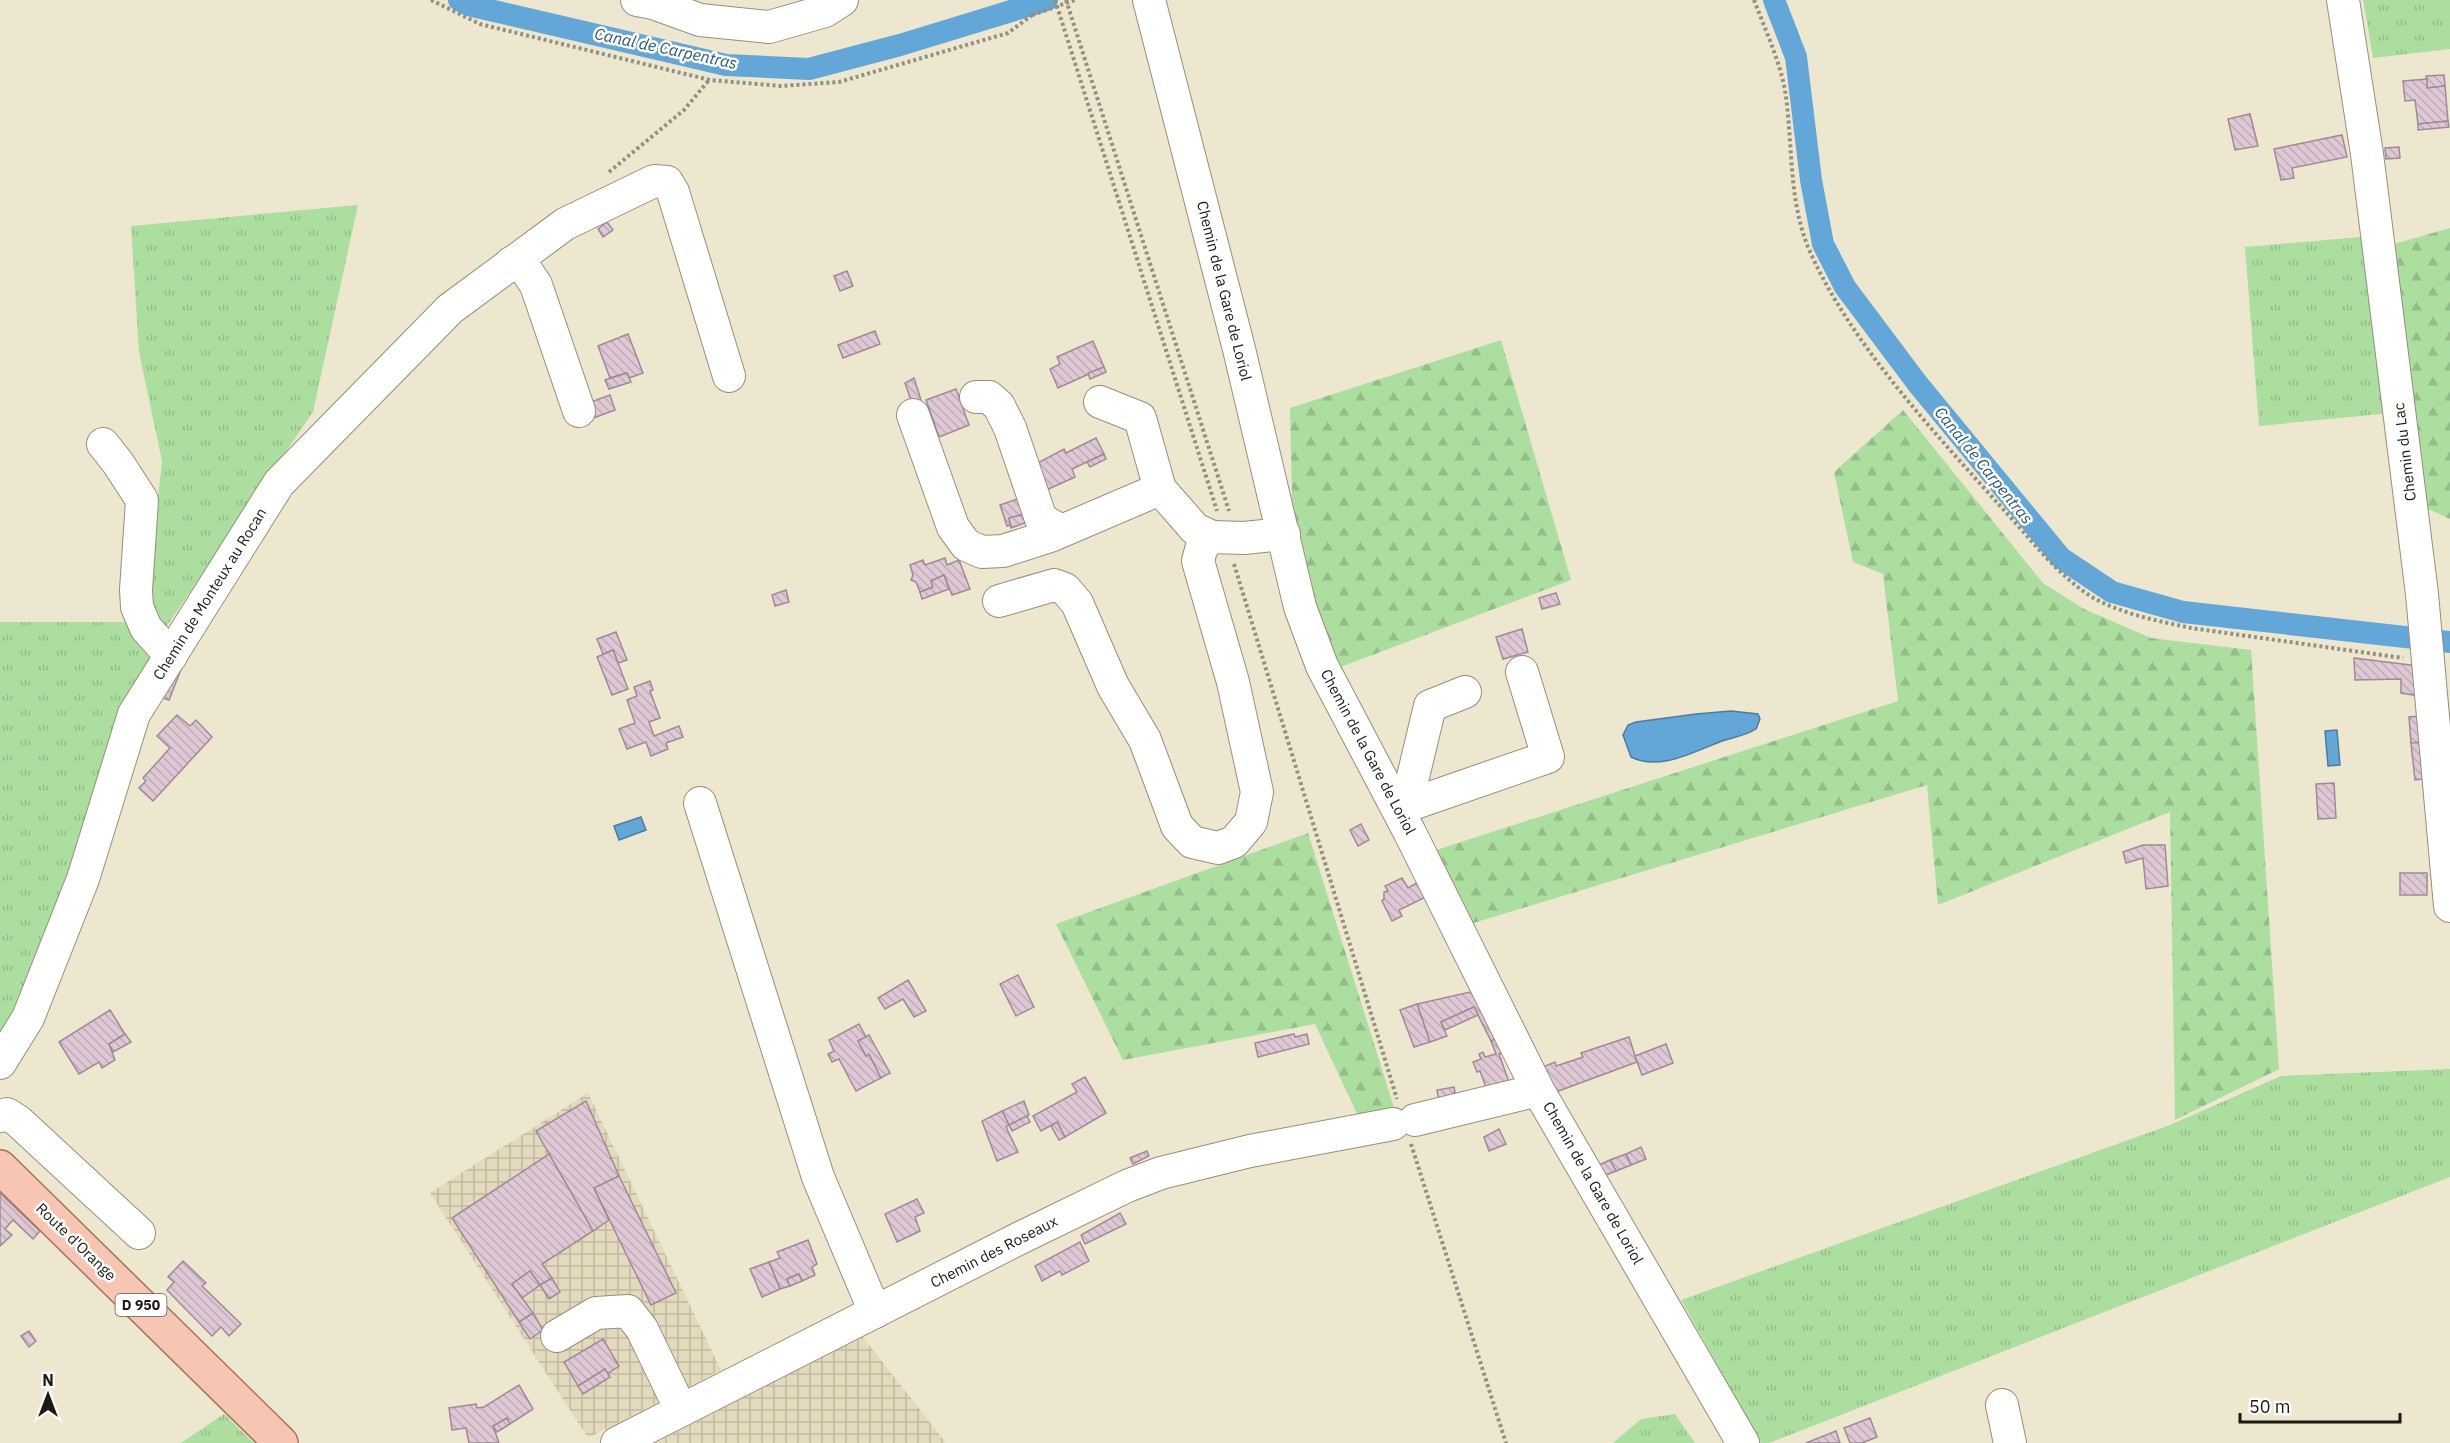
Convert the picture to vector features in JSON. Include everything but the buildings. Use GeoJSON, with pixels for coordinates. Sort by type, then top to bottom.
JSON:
{"type":"FeatureCollection","features":[{"type":"Feature","properties":{"kind":"main road","name":"Route d'Orange"},"geometry":{"type":"LineString","coordinates":[[0,1167],[281,1443]]}},
{"type":"Feature","properties":{"kind":"street"},"geometry":{"type":"LineString","coordinates":[[637,0],[653,3],[700,20],[770,27],[825,10],[842,0]]}},
{"type":"Feature","properties":{"kind":"street","name":"Chemin de la Gare de Loriol"},"geometry":{"type":"LineString","coordinates":[[1149,0],[1284,534],[1300,607],[1322,666],[1402,808],[1538,1090],[1743,1443]]}},
{"type":"Feature","properties":{"kind":"street","name":"Chemin du Lac"},"geometry":{"type":"LineString","coordinates":[[2343,0],[2367,154],[2420,582],[2450,906]]}},
{"type":"Feature","properties":{"kind":"street","name":"Chemin de Monteux au Rocan"},"geometry":{"type":"LineString","coordinates":[[0,1064],[28,1018],[83,879],[134,714],[279,483],[450,309],[565,224],[654,181],[667,182],[673,192],[729,376]]}},
{"type":"Feature","properties":{"kind":"street"},"geometry":{"type":"LineString","coordinates":[[511,263],[524,267],[536,285],[579,411]]}},
{"type":"Feature","properties":{"kind":"street"},"geometry":{"type":"LineString","coordinates":[[976,397],[989,397],[999,406],[1010,428],[1041,519],[1062,531]]}},
{"type":"Feature","properties":{"kind":"street"},"geometry":{"type":"LineString","coordinates":[[1100,402],[1140,418],[1160,489],[1195,529],[1225,537],[1284,534]]}},
{"type":"Feature","properties":{"kind":"street"},"geometry":{"type":"LineString","coordinates":[[913,416],[953,527],[966,545],[981,552],[1003,551],[1062,531],[1160,489]]}},
{"type":"Feature","properties":{"kind":"street"},"geometry":{"type":"LineString","coordinates":[[103,444],[142,500],[137,607],[146,628],[171,656]]}},
{"type":"Feature","properties":{"kind":"street"},"geometry":{"type":"LineString","coordinates":[[999,601],[1054,585],[1065,589],[1077,603],[1113,686],[1145,740],[1177,826],[1192,842],[1218,848],[1234,842],[1251,822],[1257,792],[1233,682],[1198,561],[1202,546],[1225,537]]}},
{"type":"Feature","properties":{"kind":"street"},"geometry":{"type":"LineString","coordinates":[[1402,808],[1548,757],[1522,672]]}},
{"type":"Feature","properties":{"kind":"street"},"geometry":{"type":"LineString","coordinates":[[1402,808],[1430,706],[1466,692]]}},
{"type":"Feature","properties":{"kind":"street"},"geometry":{"type":"LineString","coordinates":[[700,803],[818,1177],[875,1312]]}},
{"type":"Feature","properties":{"kind":"street","name":"Chemin des Roseaux"},"geometry":{"type":"LineString","coordinates":[[617,1443],[1127,1186],[1161,1173],[1250,1151],[1404,1121],[1538,1090]]}},
{"type":"Feature","properties":{"kind":"street"},"geometry":{"type":"LineString","coordinates":[[0,1116],[8,1114],[18,1121],[138,1233]]}},
{"type":"Feature","properties":{"kind":"street"},"geometry":{"type":"LineString","coordinates":[[557,1336],[596,1313],[628,1311],[642,1329],[681,1410]]}},
{"type":"Feature","properties":{"kind":"street"},"geometry":{"type":"LineString","coordinates":[[2002,1405],[2010,1443]]}},
{"type":"Feature","properties":{"kind":"path"},"geometry":{"type":"LineString","coordinates":[[431,0],[480,24],[710,80],[780,86],[839,82],[1008,33],[1032,15],[1075,0]]}},
{"type":"Feature","properties":{"kind":"path"},"geometry":{"type":"LineString","coordinates":[[1055,0],[1225,537],[1404,1121],[1506,1443]]}},
{"type":"Feature","properties":{"kind":"path"},"geometry":{"type":"LineString","coordinates":[[1066,0],[1225,537]]}},
{"type":"Feature","properties":{"kind":"path"},"geometry":{"type":"LineString","coordinates":[[1754,0],[1785,90],[1796,202],[1808,245],[1831,292],[1864,342],[1922,418],[2050,560],[2093,597],[2159,622],[2191,628],[2426,647]]}},
{"type":"Feature","properties":{"kind":"path"},"geometry":{"type":"LineString","coordinates":[[607,173],[684,110],[710,80]]}},
{"type":"Feature","properties":{"kind":"shaded area"},"geometry":{"type":"Polygon","coordinates":[[[588,1093],[721,1370],[588,1438],[430,1193],[588,1093]]]}},
{"type":"Feature","properties":{"kind":"shaded area"},"geometry":{"type":"Polygon","coordinates":[[[862,1336],[946,1443],[656,1443],[862,1336]]]}},
{"type":"Feature","properties":{"kind":"green space"},"geometry":{"type":"Polygon","coordinates":[[[2363,0],[2450,0],[2450,49],[2373,58],[2363,0]]]}},
{"type":"Feature","properties":{"kind":"green space"},"geometry":{"type":"Polygon","coordinates":[[[358,205],[313,412],[162,633],[146,606],[162,461],[139,352],[131,226],[358,205]]]}},
{"type":"Feature","properties":{"kind":"green space"},"geometry":{"type":"Polygon","coordinates":[[[2450,228],[2450,519],[2417,504],[2387,246],[2450,228]]]}},
{"type":"Feature","properties":{"kind":"green space"},"geometry":{"type":"Polygon","coordinates":[[[2371,236],[2391,413],[2259,426],[2245,247],[2371,236]]]}},
{"type":"Feature","properties":{"kind":"green space"},"geometry":{"type":"Polygon","coordinates":[[[1501,340],[1571,580],[1338,668],[1293,543],[1290,408],[1501,340]]]}},
{"type":"Feature","properties":{"kind":"green space"},"geometry":{"type":"Polygon","coordinates":[[[1903,410],[2043,583],[2084,609],[2151,638],[2251,650],[2279,1069],[2175,1120],[2170,812],[1938,905],[1927,785],[1467,925],[1433,851],[1898,701],[1883,574],[1853,562],[1834,472],[1903,410]]]}},
{"type":"Feature","properties":{"kind":"green space"},"geometry":{"type":"Polygon","coordinates":[[[0,622],[132,622],[157,650],[22,1004],[0,1040],[0,622]]]}},
{"type":"Feature","properties":{"kind":"green space"},"geometry":{"type":"Polygon","coordinates":[[[1308,833],[1396,1114],[1359,1118],[1315,1024],[1123,1060],[1056,924],[1308,833]]]}},
{"type":"Feature","properties":{"kind":"green space"},"geometry":{"type":"Polygon","coordinates":[[[2450,1069],[2450,1177],[1769,1443],[1761,1443],[1681,1300],[2170,1125],[2281,1076],[2450,1069]]]}},
{"type":"Feature","properties":{"kind":"green space"},"geometry":{"type":"Polygon","coordinates":[[[224,1414],[254,1443],[181,1443],[224,1414]]]}},
{"type":"Feature","properties":{"kind":"green space"},"geometry":{"type":"Polygon","coordinates":[[[1675,1414],[1695,1443],[1613,1443],[1641,1419],[1675,1414]]]}},
{"type":"Feature","properties":{"kind":"water"},"geometry":{"type":"Polygon","coordinates":[[[1731,711],[1758,714],[1760,719],[1756,729],[1666,761],[1642,761],[1631,757],[1623,735],[1628,725],[1636,722],[1731,711]]]}},
{"type":"Feature","properties":{"kind":"water"},"geometry":{"type":"Polygon","coordinates":[[[2337,730],[2340,765],[2328,766],[2325,731],[2337,730]]]}},
{"type":"Feature","properties":{"kind":"water"},"geometry":{"type":"Polygon","coordinates":[[[641,817],[646,830],[619,840],[614,826],[641,817]]]}},
{"type":"Feature","properties":{"kind":"waterway","name":"Canal de Carpentras"},"geometry":{"type":"LineString","coordinates":[[459,0],[468,5],[726,65],[809,69],[900,45],[1047,0]]}},
{"type":"Feature","properties":{"kind":"waterway","name":"Canal de Carpentras"},"geometry":{"type":"LineString","coordinates":[[1774,0],[1796,57],[1811,180],[1823,244],[1845,287],[1917,383],[2061,558],[2112,592],[2183,612],[2450,642]]}}]}
